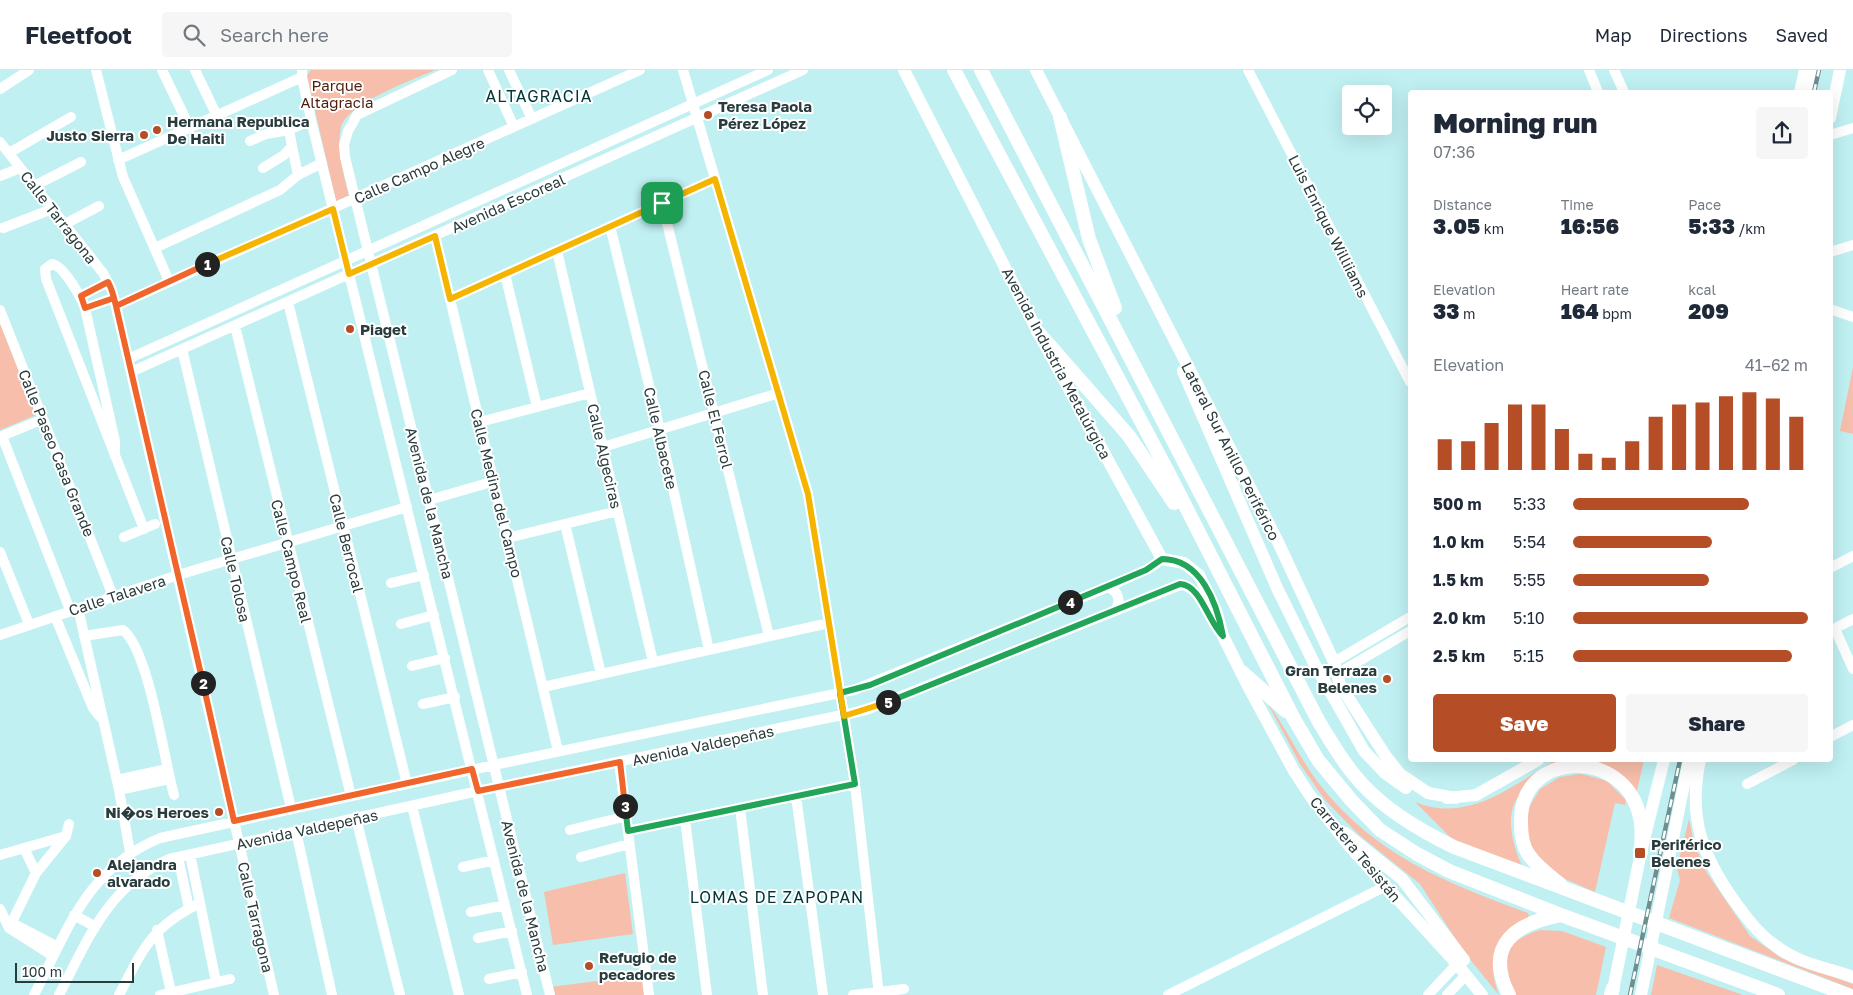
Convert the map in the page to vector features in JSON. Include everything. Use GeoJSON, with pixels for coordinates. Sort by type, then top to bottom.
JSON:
{"type":"FeatureCollection","features":[{"type":"Feature","properties":{"kind":"highway"},"geometry":{"type":"LineString","coordinates":[[954,70],[1213,559],[1294,719],[1318,760],[1351,800],[1380,830],[1417,854],[1449,871],[1561,915],[1778,995]]}},
{"type":"Feature","properties":{"kind":"highway"},"geometry":{"type":"LineString","coordinates":[[981,70],[1319,722],[1363,785],[1393,812],[1423,832],[1454,848],[1848,995]]}},
{"type":"Feature","properties":{"kind":"highway"},"geometry":{"type":"LineString","coordinates":[[1060,117],[1089,239],[1102,279],[1202,494]]}},
{"type":"Feature","properties":{"kind":"highway"},"geometry":{"type":"LineString","coordinates":[[1038,332],[1129,436],[1152,468],[1197,540],[1213,559]]}},
{"type":"Feature","properties":{"kind":"highway"},"geometry":{"type":"LineString","coordinates":[[1242,672],[1261,687],[1294,719]]}},
{"type":"Feature","properties":{"kind":"highway"},"geometry":{"type":"LineString","coordinates":[[1570,892],[1540,868],[1528,854],[1521,834],[1520,813],[1526,795],[1537,782],[1550,772],[1564,766],[1579,765],[1600,768],[1614,775],[1629,789],[1637,805],[1641,818],[1641,852]]}},
{"type":"Feature","properties":{"kind":"highway"},"geometry":{"type":"LineString","coordinates":[[1509,995],[1501,972],[1504,948],[1508,939],[1529,923],[1561,915]]}},
{"type":"Feature","properties":{"kind":"main road","name":"Avenida Industria Metalúrgica"},"geometry":{"type":"LineString","coordinates":[[904,70],[1038,332],[1162,559]]}},
{"type":"Feature","properties":{"kind":"main road","name":"Lateral Sur Anillo Periférico"},"geometry":{"type":"LineString","coordinates":[[1036,70],[1278,542],[1336,668],[1340,685],[1385,755],[1400,774],[1428,793],[1456,798]]}},
{"type":"Feature","properties":{"kind":"main road"},"geometry":{"type":"LineString","coordinates":[[1800,90],[1804,70]]}},
{"type":"Feature","properties":{"kind":"main road"},"geometry":{"type":"LineString","coordinates":[[1810,90],[1815,70]]}},
{"type":"Feature","properties":{"kind":"main road"},"geometry":{"type":"LineString","coordinates":[[1827,90],[1831,70]]}},
{"type":"Feature","properties":{"kind":"main road"},"geometry":{"type":"LineString","coordinates":[[1833,104],[1840,70]]}},
{"type":"Feature","properties":{"kind":"main road"},"geometry":{"type":"LineString","coordinates":[[1177,347],[1187,382],[1277,588],[1358,741],[1379,768],[1400,784],[1427,796],[1456,798],[1486,790],[1535,762]]}},
{"type":"Feature","properties":{"kind":"main road"},"geometry":{"type":"LineString","coordinates":[[1162,559],[1184,563],[1195,571],[1216,610],[1223,636]]}},
{"type":"Feature","properties":{"kind":"main road","name":"Carretera Tesistán"},"geometry":{"type":"LineString","coordinates":[[1223,636],[1294,771],[1330,821],[1457,964],[1482,995]]}},
{"type":"Feature","properties":{"kind":"main road"},"geometry":{"type":"LineString","coordinates":[[1612,993],[1641,852],[1664,762]]}},
{"type":"Feature","properties":{"kind":"main road"},"geometry":{"type":"LineString","coordinates":[[1641,995],[1689,762]]}},
{"type":"Feature","properties":{"kind":"main road"},"geometry":{"type":"LineString","coordinates":[[1675,834],[1695,780],[1700,762]]}},
{"type":"Feature","properties":{"kind":"main road"},"geometry":{"type":"LineString","coordinates":[[1695,780],[1696,815],[1701,842],[1707,858],[1732,898],[1757,931],[1776,947],[1795,958],[1853,977]]}},
{"type":"Feature","properties":{"kind":"main road"},"geometry":{"type":"LineString","coordinates":[[1330,821],[1402,879],[1492,995]]}},
{"type":"Feature","properties":{"kind":"street"},"geometry":{"type":"LineString","coordinates":[[0,89],[29,70]]}},
{"type":"Feature","properties":{"kind":"street"},"geometry":{"type":"LineString","coordinates":[[96,70],[118,160],[169,281]]}},
{"type":"Feature","properties":{"kind":"street"},"geometry":{"type":"LineString","coordinates":[[162,70],[190,128]]}},
{"type":"Feature","properties":{"kind":"street"},"geometry":{"type":"LineString","coordinates":[[195,70],[217,116]]}},
{"type":"Feature","properties":{"kind":"street","name":"Avenida de la Mancha"},"geometry":{"type":"LineString","coordinates":[[452,70],[357,115],[348,131],[344,146],[371,265],[550,995]]}},
{"type":"Feature","properties":{"kind":"street"},"geometry":{"type":"LineString","coordinates":[[488,70],[514,127]]}},
{"type":"Feature","properties":{"kind":"street"},"geometry":{"type":"LineString","coordinates":[[509,70],[532,119]]}},
{"type":"Feature","properties":{"kind":"street","name":"Calle Campo Alegre"},"geometry":{"type":"LineString","coordinates":[[85,308],[115,302],[169,281],[640,70]]}},
{"type":"Feature","properties":{"kind":"street"},"geometry":{"type":"LineString","coordinates":[[683,70],[808,494],[855,784],[879,993]]}},
{"type":"Feature","properties":{"kind":"street","name":"Avenida Escoreal"},"geometry":{"type":"LineString","coordinates":[[128,359],[768,70]]}},
{"type":"Feature","properties":{"kind":"street","name":"Avenida Escoreal"},"geometry":{"type":"LineString","coordinates":[[131,372],[803,70]]}},
{"type":"Feature","properties":{"kind":"street","name":"Luis Enrique Williiams"},"geometry":{"type":"LineString","coordinates":[[1248,70],[1408,378]]}},
{"type":"Feature","properties":{"kind":"street"},"geometry":{"type":"LineString","coordinates":[[1589,70],[1597,90]]}},
{"type":"Feature","properties":{"kind":"street"},"geometry":{"type":"LineString","coordinates":[[1614,70],[1623,90]]}},
{"type":"Feature","properties":{"kind":"street"},"geometry":{"type":"LineString","coordinates":[[118,160],[217,116],[302,74]]}},
{"type":"Feature","properties":{"kind":"street","name":"Avenida de la Mancha"},"geometry":{"type":"LineString","coordinates":[[302,74],[311,120],[527,995]]}},
{"type":"Feature","properties":{"kind":"street"},"geometry":{"type":"LineString","coordinates":[[8,153],[71,117]]}},
{"type":"Feature","properties":{"kind":"street"},"geometry":{"type":"LineString","coordinates":[[250,141],[266,134],[289,130],[311,120]]}},
{"type":"Feature","properties":{"kind":"street"},"geometry":{"type":"LineString","coordinates":[[1833,134],[1853,128]]}},
{"type":"Feature","properties":{"kind":"street"},"geometry":{"type":"LineString","coordinates":[[289,130],[298,176]]}},
{"type":"Feature","properties":{"kind":"street","name":"Calle Tarragona"},"geometry":{"type":"LineString","coordinates":[[0,142],[108,282],[115,302],[274,995]]}},
{"type":"Feature","properties":{"kind":"street"},"geometry":{"type":"LineString","coordinates":[[264,168],[284,155],[292,146]]}},
{"type":"Feature","properties":{"kind":"street"},"geometry":{"type":"LineString","coordinates":[[34,186],[81,162]]}},
{"type":"Feature","properties":{"kind":"street"},"geometry":{"type":"LineString","coordinates":[[155,248],[280,190],[298,176],[322,163]]}},
{"type":"Feature","properties":{"kind":"street"},"geometry":{"type":"LineString","coordinates":[[0,176],[20,168]]}},
{"type":"Feature","properties":{"kind":"street"},"geometry":{"type":"LineString","coordinates":[[450,299],[715,179]]}},
{"type":"Feature","properties":{"kind":"street","name":"Calle El Ferrol"},"geometry":{"type":"LineString","coordinates":[[662,203],[769,636]]}},
{"type":"Feature","properties":{"kind":"street"},"geometry":{"type":"LineString","coordinates":[[64,224],[99,206]]}},
{"type":"Feature","properties":{"kind":"street"},"geometry":{"type":"LineString","coordinates":[[3,228],[52,209]]}},
{"type":"Feature","properties":{"kind":"street","name":"Calle Albacete"},"geometry":{"type":"LineString","coordinates":[[610,226],[660,430],[708,650]]}},
{"type":"Feature","properties":{"kind":"street","name":"Calle Medina del Campo"},"geometry":{"type":"LineString","coordinates":[[435,236],[558,751]]}},
{"type":"Feature","properties":{"kind":"street"},"geometry":{"type":"LineString","coordinates":[[1833,251],[1853,245]]}},
{"type":"Feature","properties":{"kind":"street","name":"Calle Algeciras"},"geometry":{"type":"LineString","coordinates":[[557,251],[653,662]]}},
{"type":"Feature","properties":{"kind":"street"},"geometry":{"type":"LineString","coordinates":[[115,456],[116,441],[85,308],[81,296],[59,267],[52,264],[47,267],[45,272],[46,279],[115,456],[144,529]]}},
{"type":"Feature","properties":{"kind":"street"},"geometry":{"type":"LineString","coordinates":[[505,274],[537,407]]}},
{"type":"Feature","properties":{"kind":"street"},"geometry":{"type":"LineString","coordinates":[[81,296],[108,282]]}},
{"type":"Feature","properties":{"kind":"street","name":"Calle Berrocal"},"geometry":{"type":"LineString","coordinates":[[288,302],[406,784]]}},
{"type":"Feature","properties":{"kind":"street","name":"Calle Paseo Casa Grande"},"geometry":{"type":"LineString","coordinates":[[0,310],[113,596]]}},
{"type":"Feature","properties":{"kind":"street"},"geometry":{"type":"LineString","coordinates":[[1833,310],[1853,317]]}},
{"type":"Feature","properties":{"kind":"street","name":"Calle Campo Real"},"geometry":{"type":"LineString","coordinates":[[235,326],[351,796]]}},
{"type":"Feature","properties":{"kind":"street","name":"Calle Tolosa"},"geometry":{"type":"LineString","coordinates":[[182,349],[291,808]]}},
{"type":"Feature","properties":{"kind":"street"},"geometry":{"type":"LineString","coordinates":[[480,422],[590,393]]}},
{"type":"Feature","properties":{"kind":"street"},"geometry":{"type":"LineString","coordinates":[[603,447],[779,393]]}},
{"type":"Feature","properties":{"kind":"street"},"geometry":{"type":"LineString","coordinates":[[96,407],[107,403]]}},
{"type":"Feature","properties":{"kind":"street"},"geometry":{"type":"LineString","coordinates":[[43,419],[1,437],[84,636],[117,780],[130,852]]}},
{"type":"Feature","properties":{"kind":"street"},"geometry":{"type":"LineString","coordinates":[[429,500],[494,481]]}},
{"type":"Feature","properties":{"kind":"street","name":"Calle Talavera"},"geometry":{"type":"LineString","coordinates":[[0,635],[178,575],[407,507]]}},
{"type":"Feature","properties":{"kind":"street"},"geometry":{"type":"LineString","coordinates":[[508,538],[618,511]]}},
{"type":"Feature","properties":{"kind":"street"},"geometry":{"type":"LineString","coordinates":[[124,537],[155,524]]}},
{"type":"Feature","properties":{"kind":"street"},"geometry":{"type":"LineString","coordinates":[[564,524],[602,674]]}},
{"type":"Feature","properties":{"kind":"street"},"geometry":{"type":"LineString","coordinates":[[0,552],[29,624]]}},
{"type":"Feature","properties":{"kind":"street"},"geometry":{"type":"LineString","coordinates":[[1833,566],[1853,556]]}},
{"type":"Feature","properties":{"kind":"street","name":"Avenida Valdepeñas"},"geometry":{"type":"LineString","coordinates":[[34,995],[74,915],[96,883],[130,852],[160,838],[494,764],[840,693],[870,685],[1108,587],[1150,568],[1162,559]]}},
{"type":"Feature","properties":{"kind":"street"},"geometry":{"type":"LineString","coordinates":[[391,584],[424,575]]}},
{"type":"Feature","properties":{"kind":"street","name":"Avenida Valdepeñas"},"geometry":{"type":"LineString","coordinates":[[59,995],[94,926],[114,898],[130,883],[157,864],[178,857],[478,791],[844,716],[888,702],[1176,585],[1187,585],[1194,590],[1212,623],[1223,636]]}},
{"type":"Feature","properties":{"kind":"street"},"geometry":{"type":"LineString","coordinates":[[1108,587],[1114,590],[1118,596],[1119,604],[1115,610]]}},
{"type":"Feature","properties":{"kind":"street"},"geometry":{"type":"LineString","coordinates":[[401,624],[434,615]]}},
{"type":"Feature","properties":{"kind":"street"},"geometry":{"type":"LineString","coordinates":[[55,616],[93,708],[102,720]]}},
{"type":"Feature","properties":{"kind":"street"},"geometry":{"type":"LineString","coordinates":[[1336,668],[1408,618]]}},
{"type":"Feature","properties":{"kind":"street"},"geometry":{"type":"LineString","coordinates":[[1833,629],[1853,619]]}},
{"type":"Feature","properties":{"kind":"street"},"geometry":{"type":"LineString","coordinates":[[543,687],[829,623]]}},
{"type":"Feature","properties":{"kind":"street"},"geometry":{"type":"LineString","coordinates":[[84,636],[123,630],[127,633],[150,686],[174,795]]}},
{"type":"Feature","properties":{"kind":"street"},"geometry":{"type":"LineString","coordinates":[[1336,668],[1408,632]]}},
{"type":"Feature","properties":{"kind":"street"},"geometry":{"type":"LineString","coordinates":[[1833,634],[1853,669]]}},
{"type":"Feature","properties":{"kind":"street"},"geometry":{"type":"LineString","coordinates":[[412,666],[445,658]]}},
{"type":"Feature","properties":{"kind":"street"},"geometry":{"type":"LineString","coordinates":[[423,704],[454,697]]}},
{"type":"Feature","properties":{"kind":"street"},"geometry":{"type":"LineString","coordinates":[[1833,735],[1853,725]]}},
{"type":"Feature","properties":{"kind":"street"},"geometry":{"type":"LineString","coordinates":[[620,762],[649,995]]}},
{"type":"Feature","properties":{"kind":"street"},"geometry":{"type":"LineString","coordinates":[[1747,784],[1789,762]]}},
{"type":"Feature","properties":{"kind":"street"},"geometry":{"type":"LineString","coordinates":[[117,780],[168,774]]}},
{"type":"Feature","properties":{"kind":"street"},"geometry":{"type":"LineString","coordinates":[[119,790],[168,774]]}},
{"type":"Feature","properties":{"kind":"street"},"geometry":{"type":"LineString","coordinates":[[628,831],[855,784]]}},
{"type":"Feature","properties":{"kind":"street"},"geometry":{"type":"LineString","coordinates":[[796,796],[823,995]]}},
{"type":"Feature","properties":{"kind":"street"},"geometry":{"type":"LineString","coordinates":[[412,806],[459,995]]}},
{"type":"Feature","properties":{"kind":"street"},"geometry":{"type":"LineString","coordinates":[[740,808],[763,995]]}},
{"type":"Feature","properties":{"kind":"street"},"geometry":{"type":"LineString","coordinates":[[570,830],[627,816]]}},
{"type":"Feature","properties":{"kind":"street"},"geometry":{"type":"LineString","coordinates":[[356,818],[400,995]]}},
{"type":"Feature","properties":{"kind":"street"},"geometry":{"type":"LineString","coordinates":[[685,819],[707,995]]}},
{"type":"Feature","properties":{"kind":"street"},"geometry":{"type":"LineString","coordinates":[[8,923],[36,874],[66,836],[69,824]]}},
{"type":"Feature","properties":{"kind":"street"},"geometry":{"type":"LineString","coordinates":[[296,831],[332,995]]}},
{"type":"Feature","properties":{"kind":"street"},"geometry":{"type":"LineString","coordinates":[[0,855],[66,836]]}},
{"type":"Feature","properties":{"kind":"street"},"geometry":{"type":"LineString","coordinates":[[581,857],[629,844]]}},
{"type":"Feature","properties":{"kind":"street"},"geometry":{"type":"LineString","coordinates":[[24,848],[36,874]]}},
{"type":"Feature","properties":{"kind":"street"},"geometry":{"type":"LineString","coordinates":[[190,854],[216,982]]}},
{"type":"Feature","properties":{"kind":"street"},"geometry":{"type":"LineString","coordinates":[[178,857],[189,908]]}},
{"type":"Feature","properties":{"kind":"street"},"geometry":{"type":"LineString","coordinates":[[463,867],[494,860]]}},
{"type":"Feature","properties":{"kind":"street"},"geometry":{"type":"LineString","coordinates":[[1169,995],[1386,886]]}},
{"type":"Feature","properties":{"kind":"street"},"geometry":{"type":"LineString","coordinates":[[119,995],[146,944],[157,930],[173,917],[200,903]]}},
{"type":"Feature","properties":{"kind":"street"},"geometry":{"type":"LineString","coordinates":[[472,912],[505,905]]}},
{"type":"Feature","properties":{"kind":"street"},"geometry":{"type":"LineString","coordinates":[[0,909],[8,923],[56,952]]}},
{"type":"Feature","properties":{"kind":"street"},"geometry":{"type":"LineString","coordinates":[[74,915],[94,926]]}},
{"type":"Feature","properties":{"kind":"street"},"geometry":{"type":"LineString","coordinates":[[157,930],[171,992]]}},
{"type":"Feature","properties":{"kind":"street"},"geometry":{"type":"LineString","coordinates":[[478,938],[512,931]]}},
{"type":"Feature","properties":{"kind":"street"},"geometry":{"type":"LineString","coordinates":[[1428,995],[1457,964]]}},
{"type":"Feature","properties":{"kind":"street"},"geometry":{"type":"LineString","coordinates":[[489,979],[522,972]]}},
{"type":"Feature","properties":{"kind":"street"},"geometry":{"type":"LineString","coordinates":[[1446,995],[1466,975]]}},
{"type":"Feature","properties":{"kind":"street"},"geometry":{"type":"LineString","coordinates":[[160,995],[230,979]]}},
{"type":"Feature","properties":{"kind":"street"},"geometry":{"type":"LineString","coordinates":[[853,995],[879,993],[904,988]]}},
{"type":"Feature","properties":{"kind":"green space","name":"Parque Altagracia"},"geometry":{"type":"Polygon","coordinates":[[[311,70],[435,70],[382,93],[356,109],[346,118],[341,127],[339,144],[349,196],[336,201],[307,76],[311,70]]]}},
{"type":"Feature","properties":{"kind":"green space"},"geometry":{"type":"Polygon","coordinates":[[[0,323],[36,415],[0,430],[0,323]]]}},
{"type":"Feature","properties":{"kind":"green space"},"geometry":{"type":"Polygon","coordinates":[[[1853,367],[1853,434],[1840,431],[1853,367]]]}},
{"type":"Feature","properties":{"kind":"green space"},"geometry":{"type":"Polygon","coordinates":[[[1267,702],[1320,785],[1342,810],[1365,831],[1389,849],[1441,878],[1528,913],[1529,917],[1504,943],[1495,959],[1493,969],[1499,995],[1464,952],[1420,884],[1358,834],[1325,800],[1300,764],[1267,702]]]}},
{"type":"Feature","properties":{"kind":"green space"},"geometry":{"type":"Polygon","coordinates":[[[1552,762],[1573,762],[1526,789],[1515,802],[1511,821],[1512,832],[1524,870],[1453,840],[1415,802],[1434,808],[1453,808],[1471,805],[1489,799],[1523,781],[1552,762]]]}},
{"type":"Feature","properties":{"kind":"green space"},"geometry":{"type":"Polygon","coordinates":[[[1597,762],[1644,762],[1636,795],[1617,774],[1597,762]]]}},
{"type":"Feature","properties":{"kind":"green space"},"geometry":{"type":"Polygon","coordinates":[[[1581,774],[1607,781],[1626,800],[1625,805],[1615,803],[1595,892],[1558,876],[1530,850],[1527,840],[1528,809],[1540,789],[1560,777],[1581,774]]]}},
{"type":"Feature","properties":{"kind":"green space"},"geometry":{"type":"Polygon","coordinates":[[[1689,819],[1694,843],[1705,870],[1750,936],[1781,958],[1853,984],[1853,989],[1669,918],[1680,880],[1677,868],[1689,819]]]}},
{"type":"Feature","properties":{"kind":"green space"},"geometry":{"type":"Polygon","coordinates":[[[625,873],[633,934],[553,945],[544,892],[625,873]]]}},
{"type":"Feature","properties":{"kind":"green space"},"geometry":{"type":"Polygon","coordinates":[[[1540,930],[1562,931],[1606,947],[1596,995],[1514,995],[1508,972],[1508,954],[1518,940],[1540,930]]]}},
{"type":"Feature","properties":{"kind":"green space"},"geometry":{"type":"Polygon","coordinates":[[[1657,965],[1743,995],[1651,995],[1657,965]]]}},
{"type":"Feature","properties":{"kind":"green space"},"geometry":{"type":"Polygon","coordinates":[[[643,975],[646,995],[554,995],[551,987],[643,975]]]}},
{"type":"Feature","properties":{"kind":"railway"},"geometry":{"type":"LineString","coordinates":[[1814,90],[1819,70]]}},
{"type":"Feature","properties":{"kind":"railway"},"geometry":{"type":"LineString","coordinates":[[1630,995],[1680,762]]}},
{"type":"Feature","properties":{"kind":"place","name":"Teresa Paola Pérez López"},"geometry":{"type":"Point","coordinates":[708,115]}},
{"type":"Feature","properties":{"kind":"place","name":"Hermana Republica De Haiti"},"geometry":{"type":"Point","coordinates":[157,130]}},
{"type":"Feature","properties":{"kind":"place","name":"Justo Sierra"},"geometry":{"type":"Point","coordinates":[144,135]}},
{"type":"Feature","properties":{"kind":"place","name":"Piaget"},"geometry":{"type":"Point","coordinates":[350,329]}},
{"type":"Feature","properties":{"kind":"place","name":"Gran Terraza Belenes"},"geometry":{"type":"Point","coordinates":[1387,679]}},
{"type":"Feature","properties":{"kind":"place","name":"Ni�os Heroes"},"geometry":{"type":"Point","coordinates":[219,812]}},
{"type":"Feature","properties":{"kind":"place","name":"Periférico Belenes"},"geometry":{"type":"Point","coordinates":[1640,853]}},
{"type":"Feature","properties":{"kind":"place","name":"Alejandra alvarado"},"geometry":{"type":"Point","coordinates":[97,873]}},
{"type":"Feature","properties":{"kind":"place","name":"Refugio de pecadores"},"geometry":{"type":"Point","coordinates":[589,966]}},
{"type":"Feature","properties":{"kind":"district","name":"ALTAGRACIA"},"geometry":{"type":"Point","coordinates":[539,96]}},
{"type":"Feature","properties":{"kind":"district","name":"LOMAS DE ZAPOPAN"},"geometry":{"type":"Point","coordinates":[777,897]}},
{"type":"Feature","properties":{"kind":"route"},"geometry":{"type":"LineString","coordinates":[[662,203],[450,299],[435,236],[349,274],[333,209],[116,306],[114,298],[85,308],[81,296],[108,282],[112,290],[114,298],[116,306],[178,575],[234,821],[472,769],[478,791],[620,762],[628,831],[855,784],[840,693],[870,685],[1108,587],[1158,564],[1162,559],[1184,563],[1199,576],[1220,619],[1223,636],[1209,619],[1197,593],[1191,587],[1180,584],[888,702],[844,716],[840,693],[808,494],[715,179],[662,203]]}}]}
